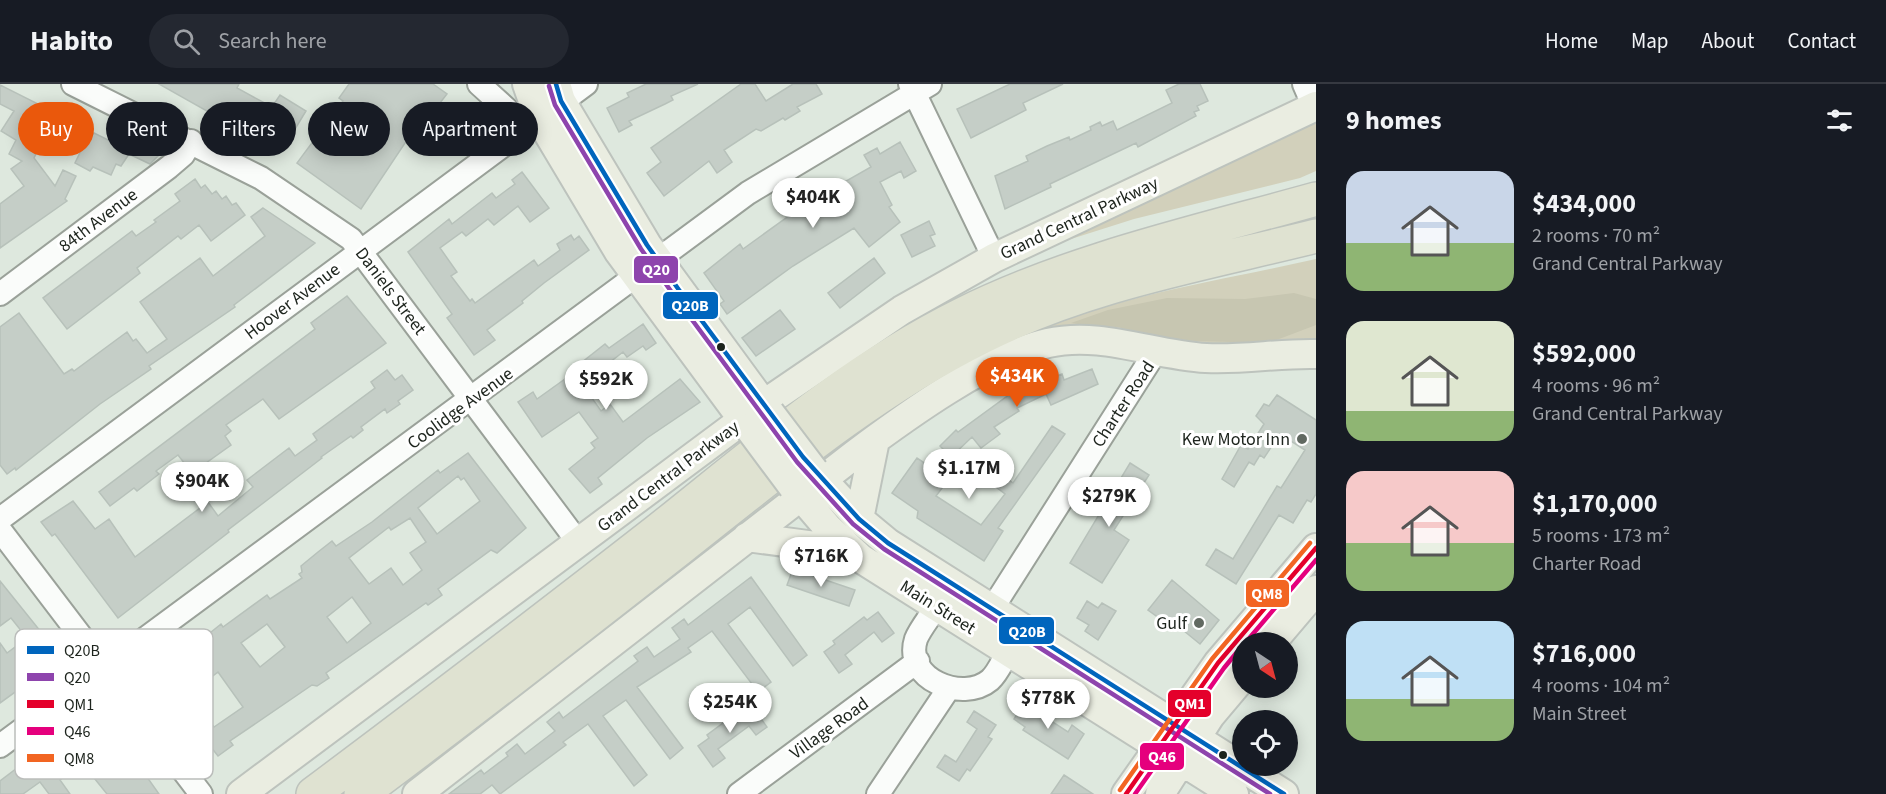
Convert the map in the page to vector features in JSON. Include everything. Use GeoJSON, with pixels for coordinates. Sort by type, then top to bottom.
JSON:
{"type":"FeatureCollection","features":[{"type":"Feature","properties":{"kind":"highway","name":"Grand Central Parkway"},"geometry":{"type":"LineString","coordinates":[[313,794],[414,719],[801,419],[912,342],[977,307],[1040,280],[1315,195]]}},
{"type":"Feature","properties":{"kind":"highway"},"geometry":{"type":"LineString","coordinates":[[361,794],[501,689],[774,474],[874,399],[936,362],[1004,326],[1075,298],[1316,236]]}},
{"type":"Feature","properties":{"kind":"highway"},"geometry":{"type":"LineString","coordinates":[[289,794],[414,719]]}},
{"type":"Feature","properties":{"kind":"main road","name":"Main Street"},"geometry":{"type":"LineString","coordinates":[[527,84],[539,118],[646,268],[808,484],[828,528],[860,558],[1008,652],[1284,794]]}},
{"type":"Feature","properties":{"kind":"main road","name":"Main Street"},"geometry":{"type":"LineString","coordinates":[[559,92],[646,268]]}},
{"type":"Feature","properties":{"kind":"main road","name":"Grand Central Parkway"},"geometry":{"type":"LineString","coordinates":[[241,794],[578,542],[902,310],[994,258],[1311,99]]}},
{"type":"Feature","properties":{"kind":"main road"},"geometry":{"type":"LineString","coordinates":[[417,794],[747,537],[808,484],[981,372],[1031,348],[1083,339],[1156,351],[1231,359],[1316,354]]}},
{"type":"Feature","properties":{"kind":"main road"},"geometry":{"type":"LineString","coordinates":[[859,519],[874,440]]}},
{"type":"Feature","properties":{"kind":"main road","name":"Main Street"},"geometry":{"type":"LineString","coordinates":[[808,484],[859,519],[888,543],[992,609],[1179,741],[1234,794]]}},
{"type":"Feature","properties":{"kind":"main road"},"geometry":{"type":"LineString","coordinates":[[747,537],[830,548],[860,558]]}},
{"type":"Feature","properties":{"kind":"main road"},"geometry":{"type":"LineString","coordinates":[[1160,794],[1179,741],[1218,663],[1316,548]]}},
{"type":"Feature","properties":{"kind":"main road"},"geometry":{"type":"LineString","coordinates":[[1280,632],[1316,590]]}},
{"type":"Feature","properties":{"kind":"main road"},"geometry":{"type":"LineString","coordinates":[[1126,794],[1179,741],[1210,716],[1232,690]]}},
{"type":"Feature","properties":{"kind":"street","name":"Daniels Street"},"geometry":{"type":"LineString","coordinates":[[73,84],[192,141],[280,189],[351,239],[361,249],[578,542]]}},
{"type":"Feature","properties":{"kind":"street"},"geometry":{"type":"LineString","coordinates":[[479,84],[512,114],[539,118]]}},
{"type":"Feature","properties":{"kind":"street","name":"Hoover Avenue"},"geometry":{"type":"LineString","coordinates":[[0,519],[539,118],[559,92],[586,84]]}},
{"type":"Feature","properties":{"kind":"street"},"geometry":{"type":"LineString","coordinates":[[918,87],[994,258]]}},
{"type":"Feature","properties":{"kind":"street","name":"Coolidge Avenue"},"geometry":{"type":"LineString","coordinates":[[158,629],[646,268],[775,176],[918,87]]}},
{"type":"Feature","properties":{"kind":"street","name":"84th Avenue"},"geometry":{"type":"LineString","coordinates":[[0,294],[175,162],[192,141]]}},
{"type":"Feature","properties":{"kind":"street","name":"Charter Road"},"geometry":{"type":"LineString","coordinates":[[992,609],[1156,351]]}},
{"type":"Feature","properties":{"kind":"street"},"geometry":{"type":"LineString","coordinates":[[0,530],[77,629]]}},
{"type":"Feature","properties":{"kind":"street"},"geometry":{"type":"LineString","coordinates":[[936,607],[916,639],[915,653],[931,680],[961,690],[977,687],[991,679],[1008,652]]}},
{"type":"Feature","properties":{"kind":"street","name":"Village Road"},"geometry":{"type":"LineString","coordinates":[[739,794],[918,661]]}},
{"type":"Feature","properties":{"kind":"street"},"geometry":{"type":"LineString","coordinates":[[878,794],[950,688]]}},
{"type":"Feature","properties":{"kind":"street","name":"Coolidge Avenue"},"geometry":{"type":"LineString","coordinates":[[0,746],[15,735]]}},
{"type":"Feature","properties":{"kind":"street"},"geometry":{"type":"LineString","coordinates":[[190,779],[201,794]]}},
{"type":"Feature","properties":{"kind":"shaded area"},"geometry":{"type":"Polygon","coordinates":[[[1316,114],[1316,171],[1300,178],[1134,219],[1071,239],[1006,266],[1316,114]]]}},
{"type":"Feature","properties":{"kind":"shaded area"},"geometry":{"type":"Polygon","coordinates":[[[1316,259],[1316,342],[1284,347],[1016,339],[1052,324],[1126,301],[1316,259]]]}},
{"type":"Feature","properties":{"kind":"green space"},"geometry":{"type":"Polygon","coordinates":[[[1294,293],[1316,299],[1316,325],[1269,343],[1194,341],[1145,335],[1118,327],[1071,323],[1108,310],[1167,298],[1245,299],[1294,293]]]}},
{"type":"Feature","properties":{"kind":"building"},"geometry":{"type":"Polygon","coordinates":[[[159,84],[239,84],[237,88],[263,102],[200,102],[200,107],[159,84]]]}},
{"type":"Feature","properties":{"kind":"building"},"geometry":{"type":"Polygon","coordinates":[[[349,84],[433,84],[447,94],[441,102],[402,102],[402,148],[361,209],[297,163],[308,148],[308,156],[390,156],[390,102],[342,102],[339,98],[349,84]]]}},
{"type":"Feature","properties":{"kind":"building"},"geometry":{"type":"Polygon","coordinates":[[[646,84],[698,84],[671,96],[673,100],[629,121],[632,125],[619,132],[607,108],[629,97],[627,93],[646,84]]]}},
{"type":"Feature","properties":{"kind":"building"},"geometry":{"type":"Polygon","coordinates":[[[741,84],[755,84],[766,101],[793,84],[816,84],[822,94],[797,107],[800,111],[785,120],[783,118],[761,131],[756,129],[724,150],[732,162],[717,173],[709,161],[664,196],[647,173],[661,162],[651,148],[741,84]]]}},
{"type":"Feature","properties":{"kind":"building"},"geometry":{"type":"Polygon","coordinates":[[[1010,84],[1063,84],[1023,103],[1026,110],[971,138],[957,109],[1010,84]]]}},
{"type":"Feature","properties":{"kind":"building"},"geometry":{"type":"Polygon","coordinates":[[[1179,84],[1200,84],[1208,101],[1197,106],[1199,110],[1194,112],[1196,116],[1138,147],[1136,143],[1050,184],[1051,187],[1005,209],[995,176],[1028,161],[1026,156],[1069,137],[1070,140],[1091,130],[1090,127],[1100,122],[1102,126],[1113,121],[1117,130],[1172,103],[1166,90],[1179,84]]]}},
{"type":"Feature","properties":{"kind":"building"},"geometry":{"type":"Polygon","coordinates":[[[0,85],[34,102],[18,102],[18,156],[35,156],[34,158],[55,186],[63,170],[76,176],[65,199],[67,201],[0,248],[0,204],[24,186],[11,169],[22,161],[9,154],[16,140],[1,131],[14,111],[0,104],[0,85]]]}},
{"type":"Feature","properties":{"kind":"building"},"geometry":{"type":"Polygon","coordinates":[[[280,95],[291,102],[275,102],[280,95]]]}},
{"type":"Feature","properties":{"kind":"building"},"geometry":{"type":"Polygon","coordinates":[[[296,105],[306,111],[296,128],[296,105]]]}},
{"type":"Feature","properties":{"kind":"building"},"geometry":{"type":"Polygon","coordinates":[[[94,133],[106,139],[106,156],[128,156],[121,166],[116,164],[111,175],[93,167],[90,171],[75,163],[78,156],[94,156],[94,133]]]}},
{"type":"Feature","properties":{"kind":"building"},"geometry":{"type":"Polygon","coordinates":[[[900,142],[916,171],[904,178],[901,171],[880,182],[892,205],[889,207],[900,222],[869,247],[854,228],[793,266],[727,314],[720,304],[724,301],[704,273],[740,244],[743,249],[797,210],[794,205],[806,197],[813,200],[871,167],[864,155],[877,148],[880,154],[900,142]]]}},
{"type":"Feature","properties":{"kind":"building"},"geometry":{"type":"Polygon","coordinates":[[[133,156],[158,156],[150,164],[133,156]]]}},
{"type":"Feature","properties":{"kind":"building"},"geometry":{"type":"Polygon","coordinates":[[[522,172],[549,208],[530,222],[518,206],[494,225],[488,219],[466,236],[462,232],[440,248],[457,272],[451,276],[470,301],[472,299],[475,303],[534,260],[538,266],[560,250],[557,244],[571,235],[574,240],[579,236],[589,250],[544,283],[522,301],[523,303],[487,330],[495,340],[474,355],[447,318],[452,314],[408,252],[449,219],[452,224],[492,193],[496,198],[515,184],[512,180],[522,172]]]}},
{"type":"Feature","properties":{"kind":"building"},"geometry":{"type":"Polygon","coordinates":[[[195,179],[201,188],[205,185],[212,194],[216,191],[222,199],[226,196],[232,205],[236,203],[245,215],[211,241],[199,225],[181,239],[178,236],[137,268],[140,273],[67,329],[43,298],[132,231],[136,236],[156,222],[154,220],[180,201],[175,194],[195,179]]]}},
{"type":"Feature","properties":{"kind":"building"},"geometry":{"type":"Polygon","coordinates":[[[263,208],[315,243],[234,305],[235,307],[149,366],[151,369],[100,404],[16,470],[15,468],[7,474],[0,465],[0,327],[19,313],[64,374],[72,369],[74,371],[127,332],[133,341],[136,339],[147,353],[167,339],[140,302],[200,258],[213,276],[265,236],[251,217],[263,208]]]}},
{"type":"Feature","properties":{"kind":"building"},"geometry":{"type":"Polygon","coordinates":[[[929,221],[935,234],[930,236],[935,246],[912,257],[901,235],[929,221]]]}},
{"type":"Feature","properties":{"kind":"building"},"geometry":{"type":"Polygon","coordinates":[[[874,258],[885,273],[840,308],[828,293],[874,258]]]}},
{"type":"Feature","properties":{"kind":"building"},"geometry":{"type":"Polygon","coordinates":[[[347,296],[386,343],[279,419],[263,399],[226,425],[231,431],[225,436],[231,445],[192,473],[178,455],[156,471],[159,474],[137,491],[134,488],[110,506],[99,492],[315,329],[311,323],[347,296]]]}},
{"type":"Feature","properties":{"kind":"building"},"geometry":{"type":"Polygon","coordinates":[[[780,310],[795,329],[756,356],[742,338],[780,310]]]}},
{"type":"Feature","properties":{"kind":"building"},"geometry":{"type":"Polygon","coordinates":[[[643,324],[656,343],[646,350],[643,346],[627,357],[623,352],[582,384],[601,411],[610,404],[623,422],[680,379],[700,402],[647,438],[598,478],[602,484],[590,493],[569,469],[595,448],[591,443],[598,438],[579,412],[542,437],[518,402],[533,392],[537,399],[583,366],[581,363],[605,344],[609,348],[643,324]]]}},
{"type":"Feature","properties":{"kind":"building"},"geometry":{"type":"Polygon","coordinates":[[[1092,369],[1098,384],[1051,405],[1046,394],[1017,408],[1019,411],[994,427],[1000,434],[981,448],[972,437],[951,457],[940,446],[956,430],[958,432],[1013,392],[1034,382],[1035,384],[1062,374],[1064,380],[1092,369]]]}},
{"type":"Feature","properties":{"kind":"building"},"geometry":{"type":"Polygon","coordinates":[[[387,370],[395,380],[402,375],[413,390],[398,401],[400,404],[387,413],[385,409],[361,427],[363,430],[353,438],[351,436],[321,457],[118,618],[55,534],[52,536],[41,522],[73,501],[95,529],[109,519],[135,557],[208,502],[218,516],[253,487],[247,480],[289,448],[295,456],[317,440],[313,434],[375,388],[371,382],[387,370]]]}},
{"type":"Feature","properties":{"kind":"building"},"geometry":{"type":"Polygon","coordinates":[[[1277,395],[1316,420],[1316,494],[1311,502],[1307,500],[1293,523],[1279,515],[1236,584],[1206,565],[1216,549],[1233,559],[1277,486],[1281,488],[1305,450],[1280,434],[1264,458],[1260,455],[1254,465],[1249,462],[1234,487],[1222,479],[1241,445],[1248,449],[1264,424],[1256,416],[1264,404],[1269,406],[1277,395]]]}},
{"type":"Feature","properties":{"kind":"building"},"geometry":{"type":"Polygon","coordinates":[[[1052,426],[1065,434],[998,528],[1003,531],[984,561],[917,518],[918,511],[892,493],[917,458],[949,479],[936,496],[981,525],[1005,494],[996,487],[1004,476],[1013,483],[1052,426]]]}},
{"type":"Feature","properties":{"kind":"building"},"geometry":{"type":"Polygon","coordinates":[[[468,453],[526,528],[497,553],[491,550],[438,589],[442,595],[428,605],[426,603],[326,673],[329,678],[317,686],[312,685],[230,741],[233,745],[218,756],[213,750],[213,726],[243,707],[218,672],[213,676],[213,630],[221,624],[223,627],[267,595],[270,599],[302,578],[299,574],[302,572],[301,566],[332,541],[336,546],[372,522],[438,470],[440,473],[468,453]],[[458,476],[418,508],[437,534],[480,501],[464,478],[461,480],[458,476]],[[410,518],[391,530],[389,527],[349,558],[369,584],[391,568],[403,585],[422,570],[410,553],[426,542],[410,518]],[[352,597],[327,617],[347,643],[371,623],[352,597]],[[267,624],[241,643],[260,667],[285,647],[267,624]]]}},
{"type":"Feature","properties":{"kind":"building"},"geometry":{"type":"Polygon","coordinates":[[[1130,463],[1149,475],[1114,530],[1129,540],[1102,583],[1070,563],[1130,463]]]}},
{"type":"Feature","properties":{"kind":"building"},"geometry":{"type":"Polygon","coordinates":[[[793,569],[855,590],[849,606],[787,585],[793,569]]]}},
{"type":"Feature","properties":{"kind":"building"},"geometry":{"type":"Polygon","coordinates":[[[751,577],[807,655],[793,666],[750,607],[728,624],[771,682],[758,692],[712,631],[688,648],[691,652],[637,687],[683,748],[670,759],[626,700],[603,716],[647,775],[634,786],[588,724],[563,742],[566,745],[500,794],[492,785],[480,794],[449,794],[481,770],[484,774],[508,756],[506,753],[517,744],[525,754],[555,731],[547,722],[559,712],[563,718],[638,661],[634,656],[647,647],[654,657],[680,639],[672,628],[684,619],[688,625],[751,577]]]}},
{"type":"Feature","properties":{"kind":"building"},"geometry":{"type":"Polygon","coordinates":[[[1172,580],[1219,620],[1200,644],[1173,622],[1170,626],[1148,610],[1172,580]]]}},
{"type":"Feature","properties":{"kind":"building"},"geometry":{"type":"Polygon","coordinates":[[[0,581],[39,629],[20,629],[11,618],[0,626],[0,581]]]}},
{"type":"Feature","properties":{"kind":"building"},"geometry":{"type":"Polygon","coordinates":[[[1087,601],[1098,608],[1102,603],[1116,611],[1098,640],[1085,631],[1089,625],[1077,618],[1087,601]]]}},
{"type":"Feature","properties":{"kind":"building"},"geometry":{"type":"Polygon","coordinates":[[[878,612],[894,633],[882,642],[874,632],[845,655],[852,664],[839,673],[824,652],[835,644],[833,641],[864,617],[867,620],[878,612]]]}},
{"type":"Feature","properties":{"kind":"building"},"geometry":{"type":"Polygon","coordinates":[[[0,643],[7,653],[15,647],[15,692],[0,703],[0,643]]]}},
{"type":"Feature","properties":{"kind":"building"},"geometry":{"type":"Polygon","coordinates":[[[1027,698],[1040,706],[1037,712],[1068,732],[1072,725],[1084,734],[1068,759],[1023,730],[1025,727],[1014,719],[1027,698]]]}},
{"type":"Feature","properties":{"kind":"building"},"geometry":{"type":"Polygon","coordinates":[[[752,706],[767,727],[756,735],[749,726],[718,749],[725,758],[713,767],[698,746],[709,738],[707,735],[738,712],[741,714],[752,706]]]}},
{"type":"Feature","properties":{"kind":"building"},"geometry":{"type":"Polygon","coordinates":[[[974,711],[996,725],[988,737],[992,739],[970,771],[967,769],[959,781],[937,767],[945,755],[956,762],[977,729],[967,722],[974,711]]]}},
{"type":"Feature","properties":{"kind":"building"},"geometry":{"type":"Polygon","coordinates":[[[15,770],[15,779],[61,779],[70,794],[49,794],[40,782],[23,794],[0,794],[0,781],[15,770]]]}},
{"type":"Feature","properties":{"kind":"building"},"geometry":{"type":"Polygon","coordinates":[[[1064,775],[1093,794],[1051,794],[1064,775]]]}},
{"type":"Feature","properties":{"kind":"building"},"geometry":{"type":"Polygon","coordinates":[[[95,779],[148,779],[159,794],[107,794],[95,779]]]}},
{"type":"Feature","properties":{"kind":"transit line","name":"Q20B"},"geometry":{"type":"LineString","coordinates":[[556,84],[561,101],[647,245],[803,457],[859,519],[888,543],[1284,794]]}},
{"type":"Feature","properties":{"kind":"transit line","name":"Q20"},"geometry":{"type":"LineString","coordinates":[[549,86],[555,105],[641,249],[797,462],[853,524],[884,549],[1270,794]]}},
{"type":"Feature","properties":{"kind":"transit line","name":"QM8"},"geometry":{"type":"LineString","coordinates":[[1120,790],[1212,659],[1310,543]]}},
{"type":"Feature","properties":{"kind":"transit line","name":"QM1"},"geometry":{"type":"LineString","coordinates":[[1126,794],[1218,663],[1316,548]]}},
{"type":"Feature","properties":{"kind":"transit line","name":"Q46"},"geometry":{"type":"LineString","coordinates":[[1255,632],[1316,560]]}},
{"type":"Feature","properties":{"kind":"transit line","name":"Q46"},"geometry":{"type":"LineString","coordinates":[[1135,794],[1232,658]]}},
{"type":"Feature","properties":{"kind":"place","name":"Kew Motor Inn"},"geometry":{"type":"Point","coordinates":[1302,439]}},
{"type":"Feature","properties":{"kind":"place","name":"Gulf"},"geometry":{"type":"Point","coordinates":[1199,623]}}]}
